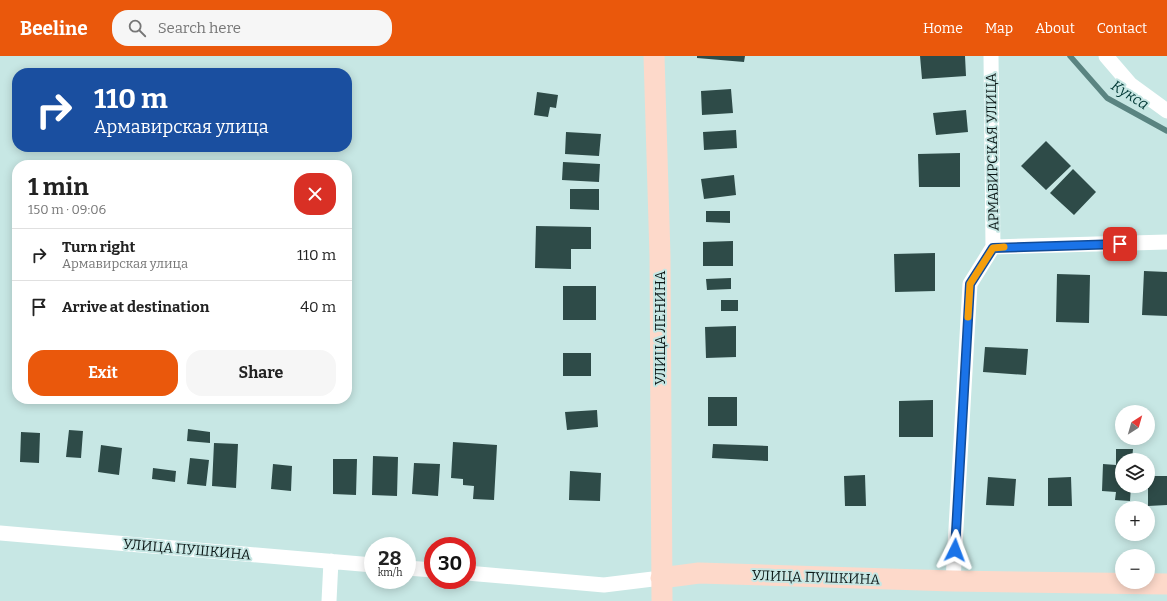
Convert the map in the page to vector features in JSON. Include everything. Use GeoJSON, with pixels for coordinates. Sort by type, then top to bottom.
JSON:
{"type":"FeatureCollection","features":[{"type":"Feature","properties":{"kind":"street","name":"УЛИЦА ЛЕНИНА"},"geometry":{"type":"LineString","coordinates":[[654,56],[660,256],[662,601]]}},
{"type":"Feature","properties":{"kind":"street","name":"АРМАВИРСКАЯ УЛИЦА"},"geometry":{"type":"LineString","coordinates":[[953,581],[970,284],[993,248],[991,56]]}},
{"type":"Feature","properties":{"kind":"street"},"geometry":{"type":"LineString","coordinates":[[1106,56],[1130,84],[1167,111]]}},
{"type":"Feature","properties":{"kind":"street","name":"АРМАВИРСКАЯ УЛИЦА"},"geometry":{"type":"LineString","coordinates":[[993,248],[1167,242]]}},
{"type":"Feature","properties":{"kind":"street","name":"УЛИЦА ПУШКИНА"},"geometry":{"type":"LineString","coordinates":[[0,533],[364,563]]}},
{"type":"Feature","properties":{"kind":"street"},"geometry":{"type":"LineString","coordinates":[[329,601],[331,561]]}},
{"type":"Feature","properties":{"kind":"street","name":"УЛИЦА ПУШКИНА"},"geometry":{"type":"LineString","coordinates":[[476,574],[604,585],[699,573],[953,581],[1167,584]]}},
{"type":"Feature","properties":{"kind":"building"},"geometry":{"type":"Polygon","coordinates":[[[697,56],[745,56],[744,62],[697,58],[697,56]]]}},
{"type":"Feature","properties":{"kind":"building"},"geometry":{"type":"Polygon","coordinates":[[[920,56],[965,56],[966,76],[922,79],[920,56]]]}},
{"type":"Feature","properties":{"kind":"building"},"geometry":{"type":"Polygon","coordinates":[[[731,89],[733,113],[702,115],[701,91],[731,89]]]}},
{"type":"Feature","properties":{"kind":"building"},"geometry":{"type":"Polygon","coordinates":[[[537,92],[558,95],[556,108],[550,107],[548,117],[534,115],[537,92]]]}},
{"type":"Feature","properties":{"kind":"building"},"geometry":{"type":"Polygon","coordinates":[[[966,110],[968,132],[936,135],[933,113],[966,110]]]}},
{"type":"Feature","properties":{"kind":"building"},"geometry":{"type":"Polygon","coordinates":[[[736,130],[737,148],[704,150],[703,132],[736,130]]]}},
{"type":"Feature","properties":{"kind":"building"},"geometry":{"type":"Polygon","coordinates":[[[566,132],[601,134],[599,156],[565,154],[566,132]]]}},
{"type":"Feature","properties":{"kind":"building"},"geometry":{"type":"Polygon","coordinates":[[[1046,141],[1071,166],[1046,190],[1021,166],[1046,141]]]}},
{"type":"Feature","properties":{"kind":"building"},"geometry":{"type":"Polygon","coordinates":[[[960,153],[960,187],[919,187],[918,154],[960,153]]]}},
{"type":"Feature","properties":{"kind":"building"},"geometry":{"type":"Polygon","coordinates":[[[563,162],[600,164],[599,182],[562,180],[563,162]]]}},
{"type":"Feature","properties":{"kind":"building"},"geometry":{"type":"Polygon","coordinates":[[[1073,169],[1096,192],[1074,215],[1050,193],[1073,169]]]}},
{"type":"Feature","properties":{"kind":"building"},"geometry":{"type":"Polygon","coordinates":[[[734,175],[736,195],[704,199],[701,179],[734,175]]]}},
{"type":"Feature","properties":{"kind":"building"},"geometry":{"type":"Polygon","coordinates":[[[570,189],[599,189],[599,210],[570,209],[570,189]]]}},
{"type":"Feature","properties":{"kind":"building"},"geometry":{"type":"Polygon","coordinates":[[[706,211],[730,211],[730,223],[706,222],[706,211]]]}},
{"type":"Feature","properties":{"kind":"building"},"geometry":{"type":"Polygon","coordinates":[[[536,226],[591,227],[591,249],[571,249],[571,269],[535,268],[536,226]]]}},
{"type":"Feature","properties":{"kind":"building"},"geometry":{"type":"Polygon","coordinates":[[[733,241],[733,266],[703,266],[703,242],[733,241]]]}},
{"type":"Feature","properties":{"kind":"building"},"geometry":{"type":"Polygon","coordinates":[[[935,253],[935,291],[895,292],[894,254],[935,253]]]}},
{"type":"Feature","properties":{"kind":"building"},"geometry":{"type":"Polygon","coordinates":[[[1144,271],[1167,272],[1167,316],[1142,315],[1144,271]]]}},
{"type":"Feature","properties":{"kind":"building"},"geometry":{"type":"Polygon","coordinates":[[[1057,274],[1090,275],[1089,323],[1056,322],[1057,274]]]}},
{"type":"Feature","properties":{"kind":"building"},"geometry":{"type":"Polygon","coordinates":[[[731,278],[731,289],[707,290],[706,279],[731,278]]]}},
{"type":"Feature","properties":{"kind":"building"},"geometry":{"type":"Polygon","coordinates":[[[563,286],[596,286],[596,320],[563,320],[563,286]]]}},
{"type":"Feature","properties":{"kind":"building"},"geometry":{"type":"Polygon","coordinates":[[[721,300],[738,300],[738,311],[721,311],[721,300]]]}},
{"type":"Feature","properties":{"kind":"building"},"geometry":{"type":"Polygon","coordinates":[[[736,326],[736,357],[706,358],[705,327],[736,326]]]}},
{"type":"Feature","properties":{"kind":"building"},"geometry":{"type":"Polygon","coordinates":[[[985,347],[1028,349],[1026,375],[983,372],[985,347]]]}},
{"type":"Feature","properties":{"kind":"building"},"geometry":{"type":"Polygon","coordinates":[[[563,353],[591,353],[591,376],[563,376],[563,353]]]}},
{"type":"Feature","properties":{"kind":"building"},"geometry":{"type":"Polygon","coordinates":[[[708,397],[737,397],[737,426],[708,426],[708,397]]]}},
{"type":"Feature","properties":{"kind":"building"},"geometry":{"type":"Polygon","coordinates":[[[933,400],[933,437],[899,437],[899,401],[933,400]]]}},
{"type":"Feature","properties":{"kind":"building"},"geometry":{"type":"Polygon","coordinates":[[[597,410],[598,427],[567,430],[565,412],[597,410]]]}},
{"type":"Feature","properties":{"kind":"building"},"geometry":{"type":"Polygon","coordinates":[[[188,429],[210,432],[210,443],[187,441],[188,429]]]}},
{"type":"Feature","properties":{"kind":"building"},"geometry":{"type":"Polygon","coordinates":[[[69,430],[83,431],[81,458],[66,457],[69,430]]]}},
{"type":"Feature","properties":{"kind":"building"},"geometry":{"type":"Polygon","coordinates":[[[21,432],[40,433],[39,463],[20,462],[21,432]]]}},
{"type":"Feature","properties":{"kind":"building"},"geometry":{"type":"Polygon","coordinates":[[[453,442],[497,445],[494,500],[473,499],[474,486],[463,485],[463,479],[451,478],[453,442]]]}},
{"type":"Feature","properties":{"kind":"building"},"geometry":{"type":"Polygon","coordinates":[[[214,443],[238,444],[236,488],[212,486],[214,443]]]}},
{"type":"Feature","properties":{"kind":"building"},"geometry":{"type":"Polygon","coordinates":[[[713,444],[768,446],[768,461],[712,458],[713,444]]]}},
{"type":"Feature","properties":{"kind":"building"},"geometry":{"type":"Polygon","coordinates":[[[101,445],[122,448],[119,475],[98,472],[101,445]]]}},
{"type":"Feature","properties":{"kind":"building"},"geometry":{"type":"Polygon","coordinates":[[[1116,449],[1133,449],[1133,453],[1116,453],[1116,449]]]}},
{"type":"Feature","properties":{"kind":"building"},"geometry":{"type":"Polygon","coordinates":[[[373,456],[398,457],[397,496],[372,495],[373,456]]]}},
{"type":"Feature","properties":{"kind":"building"},"geometry":{"type":"Polygon","coordinates":[[[190,458],[209,460],[206,486],[187,484],[190,458]]]}},
{"type":"Feature","properties":{"kind":"building"},"geometry":{"type":"Polygon","coordinates":[[[333,459],[357,459],[356,495],[333,494],[333,459]]]}},
{"type":"Feature","properties":{"kind":"building"},"geometry":{"type":"Polygon","coordinates":[[[414,463],[440,464],[438,496],[412,494],[414,463]]]}},
{"type":"Feature","properties":{"kind":"building"},"geometry":{"type":"Polygon","coordinates":[[[273,464],[292,466],[291,491],[271,489],[273,464]]]}},
{"type":"Feature","properties":{"kind":"building"},"geometry":{"type":"Polygon","coordinates":[[[1103,464],[1115,465],[1115,492],[1102,491],[1103,464]]]}},
{"type":"Feature","properties":{"kind":"building"},"geometry":{"type":"Polygon","coordinates":[[[153,468],[176,471],[175,482],[152,479],[153,468]]]}},
{"type":"Feature","properties":{"kind":"building"},"geometry":{"type":"Polygon","coordinates":[[[570,471],[601,473],[600,501],[569,500],[570,471]]]}},
{"type":"Feature","properties":{"kind":"building"},"geometry":{"type":"Polygon","coordinates":[[[865,475],[866,506],[845,506],[844,476],[865,475]]]}},
{"type":"Feature","properties":{"kind":"building"},"geometry":{"type":"Polygon","coordinates":[[[1155,476],[1167,476],[1167,505],[1155,506],[1155,501],[1148,501],[1148,493],[1155,493],[1155,476]]]}},
{"type":"Feature","properties":{"kind":"building"},"geometry":{"type":"Polygon","coordinates":[[[988,477],[1016,479],[1014,506],[986,505],[988,477]]]}},
{"type":"Feature","properties":{"kind":"building"},"geometry":{"type":"Polygon","coordinates":[[[1071,477],[1072,506],[1048,506],[1048,478],[1071,477]]]}},
{"type":"Feature","properties":{"kind":"building"},"geometry":{"type":"Polygon","coordinates":[[[1116,493],[1131,493],[1130,501],[1115,500],[1116,493]]]}},
{"type":"Feature","properties":{"kind":"waterway","name":"Кукса"},"geometry":{"type":"LineString","coordinates":[[1070,56],[1107,98],[1167,131]]}},
{"type":"Feature","properties":{"kind":"slow traffic"},"geometry":{"type":"LineString","coordinates":[[968,317],[970,284],[993,248],[1004,247]]}},
{"type":"Feature","properties":{"kind":"route"},"geometry":{"type":"LineString","coordinates":[[955,550],[970,284],[993,248],[1120,244]]}}]}
